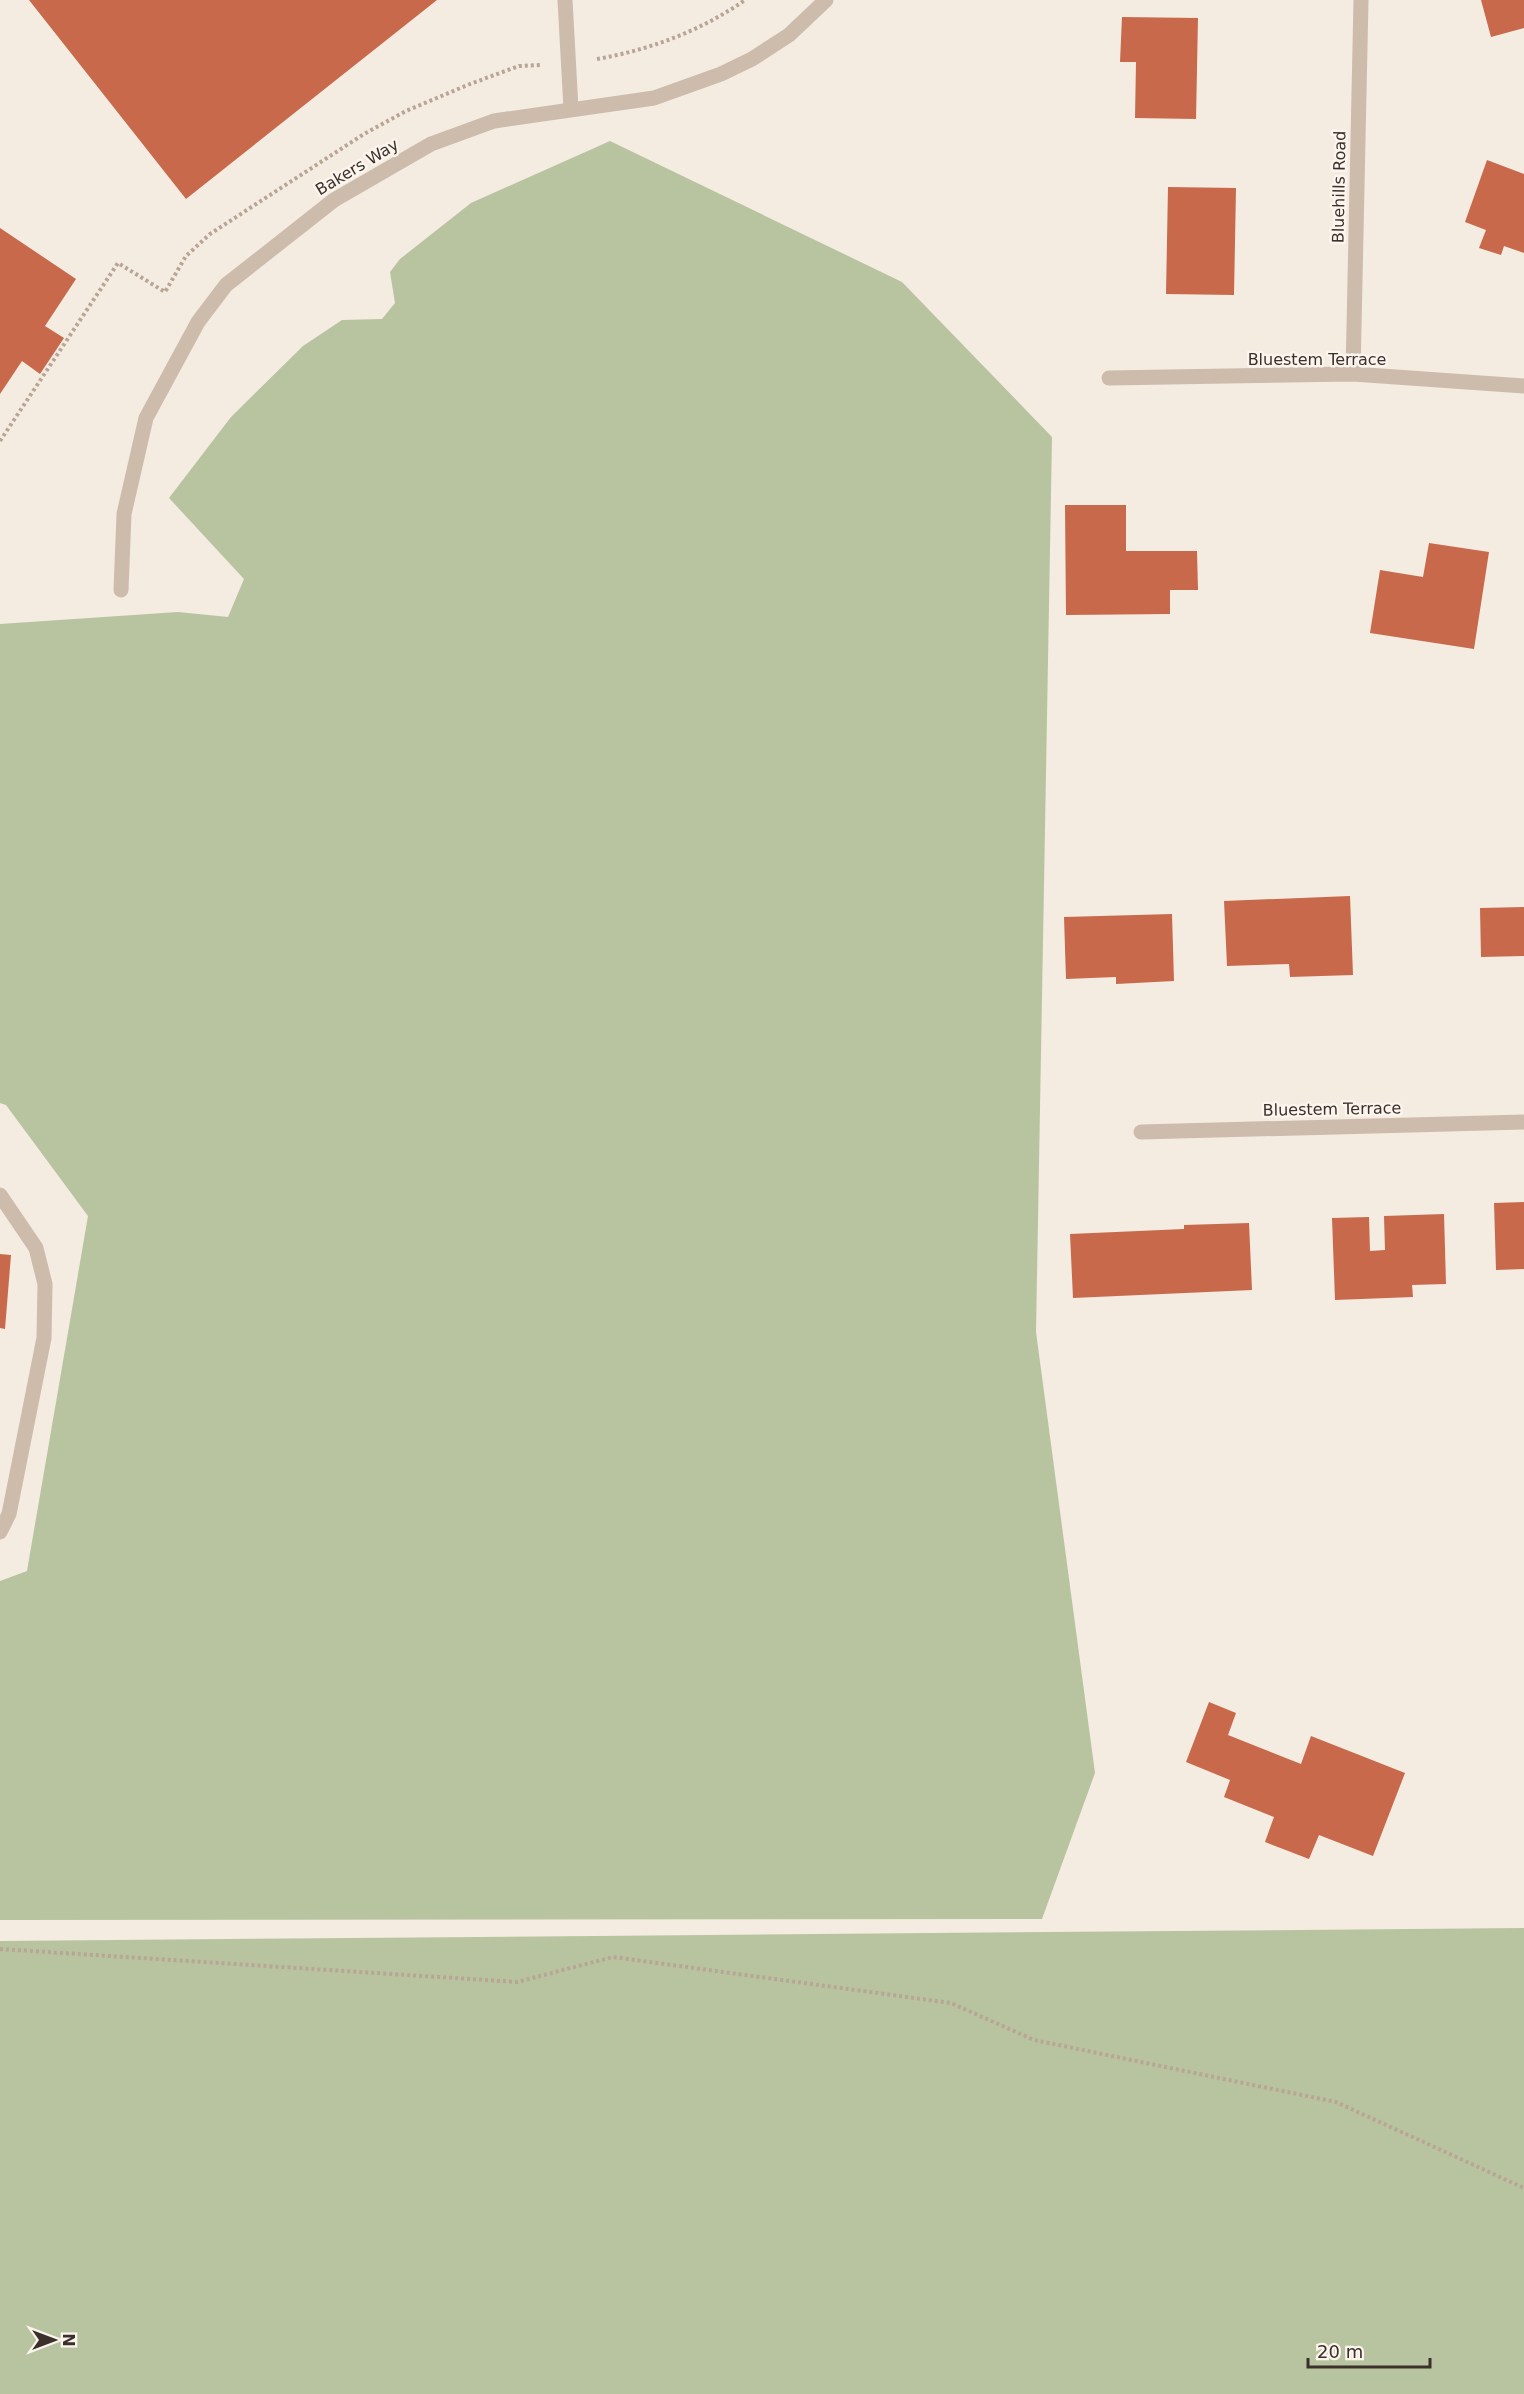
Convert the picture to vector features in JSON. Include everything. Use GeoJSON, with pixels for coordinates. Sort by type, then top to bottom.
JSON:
{"type":"FeatureCollection","features":[{"type":"Feature","properties":{"kind":"street"},"geometry":{"type":"LineString","coordinates":[[565,0],[571,109]]}},
{"type":"Feature","properties":{"kind":"street","name":"Bakers Way"},"geometry":{"type":"LineString","coordinates":[[121,590],[124,514],[146,418],[198,322],[226,285],[334,200],[431,144],[494,121],[654,98],[721,74],[752,59],[789,35],[826,0]]}},
{"type":"Feature","properties":{"kind":"street","name":"Bluehills Road"},"geometry":{"type":"LineString","coordinates":[[1353,374],[1360,0]]}},
{"type":"Feature","properties":{"kind":"street","name":"Bluestem Terrace"},"geometry":{"type":"LineString","coordinates":[[1109,378],[1353,374],[1524,386]]}},
{"type":"Feature","properties":{"kind":"street","name":"Bluestem Terrace"},"geometry":{"type":"LineString","coordinates":[[1141,1132],[1524,1122]]}},
{"type":"Feature","properties":{"kind":"street"},"geometry":{"type":"LineString","coordinates":[[0,1195],[36,1248],[45,1284],[44,1338],[9,1514],[0,1532]]}},
{"type":"Feature","properties":{"kind":"path"},"geometry":{"type":"LineString","coordinates":[[0,1949],[517,1982],[613,1957],[951,2003],[1034,2040],[1336,2102],[1524,2188]]}},
{"type":"Feature","properties":{"kind":"green space"},"geometry":{"type":"Polygon","coordinates":[[[610,141],[902,282],[1052,437],[1036,1332],[1095,1773],[1042,1919],[0,1920],[0,1581],[27,1571],[88,1216],[6,1105],[0,1103],[0,624],[178,612],[228,617],[244,579],[169,498],[231,417],[303,346],[342,320],[382,319],[395,303],[390,272],[400,259],[471,203],[610,141]]]}},
{"type":"Feature","properties":{"kind":"green space"},"geometry":{"type":"Polygon","coordinates":[[[1524,1928],[1524,2394],[0,2394],[0,1941],[1524,1928]]]}},
{"type":"Feature","properties":{"kind":"building"},"geometry":{"type":"Polygon","coordinates":[[[29,0],[437,0],[186,199],[29,0]]]}},
{"type":"Feature","properties":{"kind":"building"},"geometry":{"type":"Polygon","coordinates":[[[1481,0],[1524,0],[1524,28],[1491,37],[1481,0]]]}},
{"type":"Feature","properties":{"kind":"building"},"geometry":{"type":"Polygon","coordinates":[[[1122,17],[1198,18],[1196,119],[1135,118],[1136,62],[1120,62],[1122,17]]]}},
{"type":"Feature","properties":{"kind":"building"},"geometry":{"type":"Polygon","coordinates":[[[1487,160],[1524,174],[1524,253],[1504,246],[1501,255],[1479,248],[1486,230],[1465,222],[1487,160]]]}},
{"type":"Feature","properties":{"kind":"building"},"geometry":{"type":"Polygon","coordinates":[[[1168,187],[1236,188],[1234,295],[1166,294],[1168,187]]]}},
{"type":"Feature","properties":{"kind":"building"},"geometry":{"type":"Polygon","coordinates":[[[0,228],[76,279],[45,326],[64,338],[40,374],[22,361],[0,394],[0,228]]]}},
{"type":"Feature","properties":{"kind":"building"},"geometry":{"type":"Polygon","coordinates":[[[1065,505],[1126,505],[1126,551],[1197,551],[1198,590],[1170,590],[1170,614],[1066,615],[1065,505]]]}},
{"type":"Feature","properties":{"kind":"building"},"geometry":{"type":"Polygon","coordinates":[[[1429,543],[1489,552],[1474,649],[1370,633],[1380,570],[1423,577],[1429,543]]]}},
{"type":"Feature","properties":{"kind":"building"},"geometry":{"type":"Polygon","coordinates":[[[1350,896],[1353,975],[1290,977],[1289,964],[1227,966],[1224,901],[1350,896]]]}},
{"type":"Feature","properties":{"kind":"building"},"geometry":{"type":"Polygon","coordinates":[[[1524,907],[1524,956],[1481,957],[1480,908],[1524,907]]]}},
{"type":"Feature","properties":{"kind":"building"},"geometry":{"type":"Polygon","coordinates":[[[1172,914],[1174,981],[1116,984],[1116,977],[1066,979],[1064,917],[1172,914]]]}},
{"type":"Feature","properties":{"kind":"building"},"geometry":{"type":"Polygon","coordinates":[[[1524,1202],[1524,1269],[1496,1270],[1494,1203],[1524,1202]]]}},
{"type":"Feature","properties":{"kind":"building"},"geometry":{"type":"Polygon","coordinates":[[[1444,1214],[1446,1284],[1412,1285],[1413,1297],[1335,1300],[1332,1218],[1369,1217],[1370,1251],[1385,1250],[1384,1216],[1444,1214]]]}},
{"type":"Feature","properties":{"kind":"building"},"geometry":{"type":"Polygon","coordinates":[[[1249,1223],[1252,1290],[1073,1298],[1070,1234],[1184,1229],[1184,1225],[1249,1223]]]}},
{"type":"Feature","properties":{"kind":"building"},"geometry":{"type":"Polygon","coordinates":[[[0,1254],[11,1255],[5,1329],[0,1328],[0,1254]]]}},
{"type":"Feature","properties":{"kind":"building"},"geometry":{"type":"Polygon","coordinates":[[[1209,1702],[1236,1713],[1228,1735],[1301,1764],[1311,1736],[1405,1773],[1373,1856],[1319,1835],[1309,1859],[1265,1842],[1274,1817],[1224,1797],[1230,1780],[1186,1762],[1209,1702]]]}}]}
